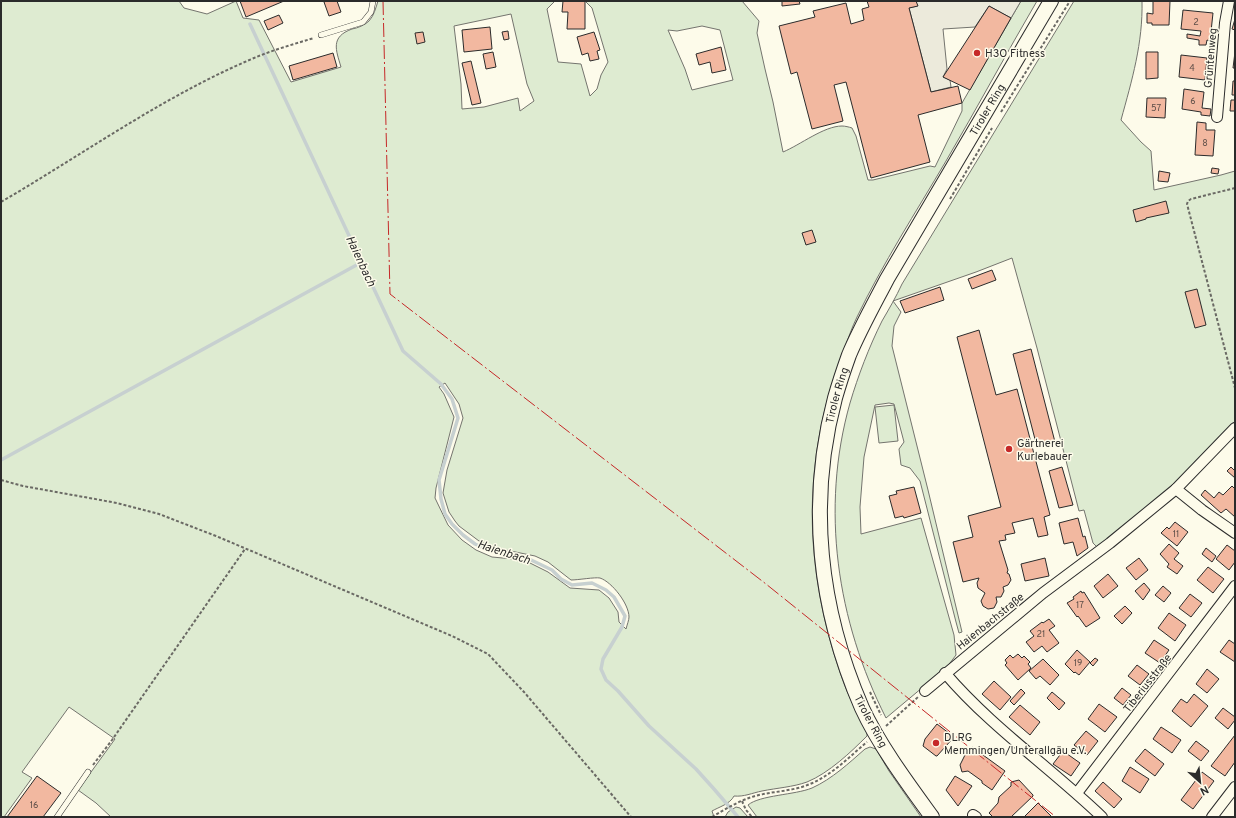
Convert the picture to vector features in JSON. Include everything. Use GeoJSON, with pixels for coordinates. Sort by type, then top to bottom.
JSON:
{"type":"FeatureCollection","features":[{"type":"Feature","properties":{"kind":"main road","name":"Tiroler Ring"},"geometry":{"type":"LineString","coordinates":[[932,817],[892,759],[881,730],[863,709],[850,676],[832,619],[820,548],[819,524],[822,463],[828,425],[838,388],[849,356],[886,279],[1051,1]]}},
{"type":"Feature","properties":{"kind":"street","name":"Grüntenweg"},"geometry":{"type":"LineString","coordinates":[[1217,117],[1228,1]]}},
{"type":"Feature","properties":{"kind":"street","name":"Haienbachstraße"},"geometry":{"type":"LineString","coordinates":[[924,691],[1043,593],[1110,543],[1176,489],[1235,428]]}},
{"type":"Feature","properties":{"kind":"street"},"geometry":{"type":"LineString","coordinates":[[1176,489],[1202,510],[1235,533]]}},
{"type":"Feature","properties":{"kind":"street","name":"Tiberiusstraße"},"geometry":{"type":"LineString","coordinates":[[1077,793],[1235,586]]}},
{"type":"Feature","properties":{"kind":"street"},"geometry":{"type":"LineString","coordinates":[[945,673],[974,704],[1077,793],[1102,817]]}},
{"type":"Feature","properties":{"kind":"street"},"geometry":{"type":"LineString","coordinates":[[1212,817],[1235,786]]}},
{"type":"Feature","properties":{"kind":"lane"},"geometry":{"type":"LineString","coordinates":[[321,36],[363,22],[371,12],[373,1]]}},
{"type":"Feature","properties":{"kind":"lane"},"geometry":{"type":"LineString","coordinates":[[57,817],[88,772]]}},
{"type":"Feature","properties":{"kind":"path"},"geometry":{"type":"LineString","coordinates":[[999,115],[1070,1]]}},
{"type":"Feature","properties":{"kind":"path"},"geometry":{"type":"LineString","coordinates":[[1,202],[146,114],[203,82],[261,55],[321,36]]}},
{"type":"Feature","properties":{"kind":"path"},"geometry":{"type":"LineString","coordinates":[[949,200],[992,128]]}},
{"type":"Feature","properties":{"kind":"path"},"geometry":{"type":"LineString","coordinates":[[1235,188],[1192,199],[1187,204],[1235,388]]}},
{"type":"Feature","properties":{"kind":"path"},"geometry":{"type":"LineString","coordinates":[[1,480],[23,486],[117,503],[183,522],[452,636],[488,654],[524,692],[631,817]]}},
{"type":"Feature","properties":{"kind":"path"},"geometry":{"type":"LineString","coordinates":[[88,772],[112,740],[244,549]]}},
{"type":"Feature","properties":{"kind":"path"},"geometry":{"type":"LineString","coordinates":[[868,687],[881,730]]}},
{"type":"Feature","properties":{"kind":"path"},"geometry":{"type":"LineString","coordinates":[[712,817],[734,804],[758,795],[800,787],[814,782],[830,772],[881,730],[924,691]]}},
{"type":"Feature","properties":{"kind":"path"},"geometry":{"type":"LineString","coordinates":[[742,801],[752,817]]}},
{"type":"Feature","properties":{"kind":"green space"},"geometry":{"type":"Polygon","coordinates":[[[1,1],[179,1],[184,8],[207,14],[236,1],[243,18],[259,20],[291,82],[341,67],[336,50],[336,45],[340,36],[345,32],[366,24],[374,14],[378,1],[555,1],[547,9],[558,62],[581,64],[590,96],[597,89],[601,75],[608,62],[592,8],[585,1],[742,1],[759,21],[757,33],[783,152],[828,129],[846,126],[852,128],[856,136],[868,180],[873,180],[930,166],[935,167],[962,111],[962,103],[1021,1],[1037,1],[958,141],[867,297],[852,329],[830,391],[820,431],[814,473],[812,514],[814,555],[820,596],[829,637],[844,685],[867,732],[867,736],[839,762],[807,782],[734,796],[727,803],[712,811],[714,817],[111,817],[96,803],[78,790],[115,739],[69,707],[22,772],[32,778],[4,817],[1,817],[1,1]],[[511,14],[454,26],[461,84],[462,109],[484,107],[518,98],[520,111],[534,101],[527,84],[511,14]],[[702,26],[677,31],[668,30],[685,69],[692,90],[733,80],[720,30],[702,26]],[[445,383],[439,387],[444,394],[454,417],[436,488],[435,498],[448,525],[462,540],[476,550],[492,557],[513,559],[530,563],[548,572],[570,588],[599,590],[609,598],[618,612],[619,622],[626,629],[629,617],[626,606],[619,594],[605,580],[598,578],[571,580],[548,562],[535,556],[496,548],[479,541],[459,526],[455,521],[449,512],[443,493],[447,470],[463,418],[459,404],[445,383]]]}},
{"type":"Feature","properties":{"kind":"green space"},"geometry":{"type":"Polygon","coordinates":[[[1074,1],[1142,1],[1139,47],[1121,120],[1151,151],[1154,190],[1235,171],[1235,421],[1154,503],[1097,547],[1093,543],[1084,510],[1079,511],[1012,258],[893,301],[1074,1]]]}},
{"type":"Feature","properties":{"kind":"green space"},"geometry":{"type":"Polygon","coordinates":[[[893,301],[901,312],[894,326],[892,346],[962,632],[959,633],[920,481],[910,468],[901,465],[899,449],[904,442],[894,404],[889,403],[875,405],[864,457],[860,507],[861,534],[921,518],[954,635],[956,655],[947,667],[886,718],[869,681],[855,643],[845,604],[838,564],[835,524],[836,483],[841,443],[850,403],[868,351],[893,301]]]}},
{"type":"Feature","properties":{"kind":"green space"},"geometry":{"type":"Polygon","coordinates":[[[894,405],[898,441],[879,443],[875,407],[894,405]]]}},
{"type":"Feature","properties":{"kind":"green space"},"geometry":{"type":"Polygon","coordinates":[[[870,747],[876,749],[889,771],[921,817],[757,817],[748,805],[761,799],[812,788],[833,775],[865,749],[870,747]]]}},
{"type":"Feature","properties":{"kind":"green space"},"geometry":{"type":"Polygon","coordinates":[[[736,807],[740,808],[748,817],[725,817],[728,812],[736,807]]]}},
{"type":"Feature","properties":{"kind":"shaded area"},"geometry":{"type":"Polygon","coordinates":[[[916,1],[1021,1],[1011,18],[989,6],[975,27],[943,29],[947,69],[943,77],[950,80],[951,87],[931,92],[909,8],[917,6],[916,1]]]}},
{"type":"Feature","properties":{"kind":"building"},"geometry":{"type":"Polygon","coordinates":[[[240,1],[284,1],[246,17],[240,1]]]}},
{"type":"Feature","properties":{"kind":"building"},"geometry":{"type":"Polygon","coordinates":[[[337,1],[341,12],[329,16],[324,2],[337,1]]]}},
{"type":"Feature","properties":{"kind":"building"},"geometry":{"type":"Polygon","coordinates":[[[563,1],[585,1],[585,29],[567,29],[568,12],[562,12],[563,1]]]}},
{"type":"Feature","properties":{"kind":"building"},"geometry":{"type":"Polygon","coordinates":[[[782,1],[799,1],[800,4],[782,6],[782,1]]]}},
{"type":"Feature","properties":{"kind":"building"},"geometry":{"type":"Polygon","coordinates":[[[867,1],[916,1],[918,6],[909,8],[931,92],[958,86],[962,103],[918,115],[930,162],[871,178],[846,82],[834,85],[843,121],[812,129],[797,72],[791,74],[779,26],[815,17],[813,11],[846,3],[851,24],[864,20],[862,9],[869,7],[867,1]]]}},
{"type":"Feature","properties":{"kind":"building"},"geometry":{"type":"Polygon","coordinates":[[[1153,1],[1170,1],[1169,25],[1152,25],[1152,23],[1147,23],[1147,13],[1153,14],[1153,1]]]}},
{"type":"Feature","properties":{"kind":"building"},"geometry":{"type":"Polygon","coordinates":[[[989,6],[1011,18],[970,90],[943,77],[989,6]]]}},
{"type":"Feature","properties":{"kind":"building"},"geometry":{"type":"Polygon","coordinates":[[[1183,10],[1213,13],[1210,41],[1207,40],[1206,45],[1199,45],[1199,40],[1187,38],[1187,34],[1200,36],[1201,31],[1181,29],[1183,10]]]}},
{"type":"Feature","properties":{"kind":"building"},"geometry":{"type":"Polygon","coordinates":[[[279,15],[283,23],[268,30],[264,21],[279,15]]]}},
{"type":"Feature","properties":{"kind":"building"},"geometry":{"type":"Polygon","coordinates":[[[1235,19],[1235,30],[1232,29],[1235,19]]]}},
{"type":"Feature","properties":{"kind":"building"},"geometry":{"type":"Polygon","coordinates":[[[490,27],[492,49],[464,52],[462,30],[490,27]]]}},
{"type":"Feature","properties":{"kind":"building"},"geometry":{"type":"Polygon","coordinates":[[[508,31],[509,39],[504,40],[502,32],[508,31]]]}},
{"type":"Feature","properties":{"kind":"building"},"geometry":{"type":"Polygon","coordinates":[[[423,32],[425,42],[417,44],[415,33],[423,32]]]}},
{"type":"Feature","properties":{"kind":"building"},"geometry":{"type":"Polygon","coordinates":[[[594,32],[600,50],[597,51],[599,59],[590,61],[588,53],[582,55],[577,37],[594,32]]]}},
{"type":"Feature","properties":{"kind":"building"},"geometry":{"type":"Polygon","coordinates":[[[721,47],[726,70],[712,73],[710,62],[699,65],[696,54],[721,47]]]}},
{"type":"Feature","properties":{"kind":"building"},"geometry":{"type":"Polygon","coordinates":[[[493,52],[496,67],[486,69],[483,54],[493,52]]]}},
{"type":"Feature","properties":{"kind":"building"},"geometry":{"type":"Polygon","coordinates":[[[1146,52],[1158,52],[1158,78],[1146,79],[1146,52]]]}},
{"type":"Feature","properties":{"kind":"building"},"geometry":{"type":"Polygon","coordinates":[[[1235,52],[1235,68],[1233,68],[1235,52]]]}},
{"type":"Feature","properties":{"kind":"building"},"geometry":{"type":"Polygon","coordinates":[[[333,53],[337,67],[293,80],[289,66],[333,53]]]}},
{"type":"Feature","properties":{"kind":"building"},"geometry":{"type":"Polygon","coordinates":[[[1181,55],[1207,58],[1205,80],[1179,77],[1181,55]]]}},
{"type":"Feature","properties":{"kind":"building"},"geometry":{"type":"Polygon","coordinates":[[[471,61],[481,103],[472,105],[462,63],[471,61]]]}},
{"type":"Feature","properties":{"kind":"building"},"geometry":{"type":"Polygon","coordinates":[[[1233,81],[1235,81],[1235,95],[1232,95],[1233,81]]]}},
{"type":"Feature","properties":{"kind":"building"},"geometry":{"type":"Polygon","coordinates":[[[1184,89],[1204,92],[1202,108],[1211,109],[1210,116],[1201,115],[1201,112],[1182,109],[1184,89]]]}},
{"type":"Feature","properties":{"kind":"building"},"geometry":{"type":"Polygon","coordinates":[[[1147,98],[1166,98],[1165,118],[1146,117],[1147,98]]]}},
{"type":"Feature","properties":{"kind":"building"},"geometry":{"type":"Polygon","coordinates":[[[1231,100],[1235,100],[1235,111],[1230,111],[1231,100]]]}},
{"type":"Feature","properties":{"kind":"building"},"geometry":{"type":"Polygon","coordinates":[[[1197,122],[1206,123],[1206,130],[1215,130],[1213,156],[1195,155],[1197,122]]]}},
{"type":"Feature","properties":{"kind":"building"},"geometry":{"type":"Polygon","coordinates":[[[1212,168],[1219,169],[1218,174],[1211,173],[1212,168]]]}},
{"type":"Feature","properties":{"kind":"building"},"geometry":{"type":"Polygon","coordinates":[[[1159,171],[1170,173],[1168,182],[1158,181],[1159,171]]]}},
{"type":"Feature","properties":{"kind":"building"},"geometry":{"type":"Polygon","coordinates":[[[1166,201],[1169,213],[1146,218],[1136,222],[1133,210],[1166,201]]]}},
{"type":"Feature","properties":{"kind":"building"},"geometry":{"type":"Polygon","coordinates":[[[812,230],[816,242],[806,245],[802,233],[812,230]]]}},
{"type":"Feature","properties":{"kind":"building"},"geometry":{"type":"Polygon","coordinates":[[[992,270],[996,280],[972,289],[968,279],[992,270]]]}},
{"type":"Feature","properties":{"kind":"building"},"geometry":{"type":"Polygon","coordinates":[[[940,287],[944,300],[905,313],[900,301],[940,287]]]}},
{"type":"Feature","properties":{"kind":"building"},"geometry":{"type":"Polygon","coordinates":[[[1197,289],[1206,325],[1195,328],[1185,292],[1197,289]]]}},
{"type":"Feature","properties":{"kind":"building","name":"Gärtnerei Kurlebauer"},"geometry":{"type":"Polygon","coordinates":[[[979,330],[996,395],[1017,389],[1050,515],[1044,517],[1048,535],[1038,537],[1033,518],[1012,523],[1015,533],[1005,535],[1006,540],[999,541],[1008,570],[1007,573],[1009,574],[1011,580],[1008,585],[1003,587],[1004,591],[1001,597],[996,597],[997,602],[994,608],[988,609],[983,606],[981,601],[985,593],[978,588],[977,583],[979,578],[963,582],[953,542],[973,537],[968,516],[1001,507],[957,337],[979,330]]]}},
{"type":"Feature","properties":{"kind":"building"},"geometry":{"type":"Polygon","coordinates":[[[1031,349],[1055,442],[1037,447],[1013,354],[1031,349]]]}},
{"type":"Feature","properties":{"kind":"building"},"geometry":{"type":"Polygon","coordinates":[[[1062,467],[1073,505],[1059,508],[1049,471],[1062,467]]]}},
{"type":"Feature","properties":{"kind":"building"},"geometry":{"type":"Polygon","coordinates":[[[1231,467],[1234,470],[1235,468],[1235,478],[1227,471],[1231,467]]]}},
{"type":"Feature","properties":{"kind":"building"},"geometry":{"type":"Polygon","coordinates":[[[1232,486],[1235,489],[1235,517],[1226,509],[1221,513],[1201,495],[1205,490],[1214,498],[1219,492],[1223,495],[1232,486]]]}},
{"type":"Feature","properties":{"kind":"building"},"geometry":{"type":"Polygon","coordinates":[[[914,487],[921,513],[904,518],[903,516],[895,518],[889,496],[897,494],[896,491],[914,487]]]}},
{"type":"Feature","properties":{"kind":"building"},"geometry":{"type":"Polygon","coordinates":[[[1078,518],[1083,537],[1085,536],[1088,548],[1077,556],[1073,542],[1064,544],[1059,523],[1078,518]]]}},
{"type":"Feature","properties":{"kind":"building"},"geometry":{"type":"Polygon","coordinates":[[[1175,522],[1188,532],[1177,546],[1161,533],[1167,527],[1169,529],[1175,522]]]}},
{"type":"Feature","properties":{"kind":"building"},"geometry":{"type":"Polygon","coordinates":[[[1169,544],[1179,553],[1174,559],[1183,566],[1177,574],[1167,567],[1169,564],[1160,554],[1169,544]]]}},
{"type":"Feature","properties":{"kind":"building"},"geometry":{"type":"Polygon","coordinates":[[[1227,545],[1235,551],[1235,562],[1229,570],[1216,559],[1227,545]]]}},
{"type":"Feature","properties":{"kind":"building"},"geometry":{"type":"Polygon","coordinates":[[[1206,548],[1216,556],[1212,562],[1202,554],[1206,548]]]}},
{"type":"Feature","properties":{"kind":"building"},"geometry":{"type":"Polygon","coordinates":[[[1045,558],[1049,576],[1025,581],[1021,564],[1045,558]]]}},
{"type":"Feature","properties":{"kind":"building"},"geometry":{"type":"Polygon","coordinates":[[[1139,558],[1148,570],[1136,580],[1126,568],[1139,558]]]}},
{"type":"Feature","properties":{"kind":"building"},"geometry":{"type":"Polygon","coordinates":[[[1208,567],[1224,579],[1213,593],[1197,580],[1208,567]]]}},
{"type":"Feature","properties":{"kind":"building"},"geometry":{"type":"Polygon","coordinates":[[[1108,574],[1118,586],[1103,598],[1094,586],[1108,574]]]}},
{"type":"Feature","properties":{"kind":"building"},"geometry":{"type":"Polygon","coordinates":[[[1144,583],[1150,590],[1143,600],[1135,591],[1144,583]]]}},
{"type":"Feature","properties":{"kind":"building"},"geometry":{"type":"Polygon","coordinates":[[[1163,586],[1171,593],[1164,602],[1155,595],[1163,586]]]}},
{"type":"Feature","properties":{"kind":"building"},"geometry":{"type":"Polygon","coordinates":[[[1081,591],[1082,593],[1084,592],[1100,618],[1086,627],[1067,603],[1074,599],[1073,597],[1081,591]]]}},
{"type":"Feature","properties":{"kind":"building"},"geometry":{"type":"Polygon","coordinates":[[[1190,594],[1202,603],[1191,617],[1179,608],[1190,594]]]}},
{"type":"Feature","properties":{"kind":"building"},"geometry":{"type":"Polygon","coordinates":[[[1125,606],[1132,613],[1122,624],[1114,616],[1125,606]]]}},
{"type":"Feature","properties":{"kind":"building"},"geometry":{"type":"Polygon","coordinates":[[[1169,613],[1186,625],[1175,641],[1158,628],[1169,613]]]}},
{"type":"Feature","properties":{"kind":"building"},"geometry":{"type":"Polygon","coordinates":[[[1049,619],[1055,626],[1049,630],[1059,643],[1047,652],[1042,646],[1034,652],[1026,642],[1034,636],[1030,631],[1042,622],[1043,623],[1049,619]]]}},
{"type":"Feature","properties":{"kind":"building"},"geometry":{"type":"Polygon","coordinates":[[[1154,640],[1169,650],[1160,663],[1145,653],[1154,640]]]}},
{"type":"Feature","properties":{"kind":"building"},"geometry":{"type":"Polygon","coordinates":[[[1229,640],[1235,644],[1235,662],[1220,652],[1229,640]]]}},
{"type":"Feature","properties":{"kind":"building"},"geometry":{"type":"Polygon","coordinates":[[[1077,650],[1090,662],[1079,675],[1075,672],[1074,673],[1065,664],[1077,650]]]}},
{"type":"Feature","properties":{"kind":"building"},"geometry":{"type":"Polygon","coordinates":[[[1018,654],[1022,658],[1024,656],[1030,662],[1028,664],[1031,668],[1018,680],[1005,665],[1007,663],[1005,660],[1010,655],[1013,658],[1018,654]]]}},
{"type":"Feature","properties":{"kind":"building"},"geometry":{"type":"Polygon","coordinates":[[[1095,658],[1098,660],[1093,666],[1090,663],[1095,658]]]}},
{"type":"Feature","properties":{"kind":"building"},"geometry":{"type":"Polygon","coordinates":[[[1043,659],[1059,675],[1050,685],[1040,676],[1036,679],[1029,671],[1043,659]]]}},
{"type":"Feature","properties":{"kind":"building"},"geometry":{"type":"Polygon","coordinates":[[[1137,665],[1149,674],[1140,685],[1128,676],[1137,665]]]}},
{"type":"Feature","properties":{"kind":"building"},"geometry":{"type":"Polygon","coordinates":[[[1207,669],[1219,679],[1207,693],[1196,684],[1207,669]]]}},
{"type":"Feature","properties":{"kind":"building"},"geometry":{"type":"Polygon","coordinates":[[[994,681],[1011,697],[1000,710],[982,694],[994,681]]]}},
{"type":"Feature","properties":{"kind":"building"},"geometry":{"type":"Polygon","coordinates":[[[1122,688],[1131,695],[1123,705],[1114,698],[1122,688]]]}},
{"type":"Feature","properties":{"kind":"building"},"geometry":{"type":"Polygon","coordinates":[[[1021,689],[1025,693],[1014,705],[1010,701],[1021,689]]]}},
{"type":"Feature","properties":{"kind":"building"},"geometry":{"type":"Polygon","coordinates":[[[1052,692],[1065,703],[1059,710],[1047,698],[1052,692]]]}},
{"type":"Feature","properties":{"kind":"building"},"geometry":{"type":"Polygon","coordinates":[[[1194,694],[1208,706],[1191,727],[1172,711],[1181,699],[1187,703],[1194,694]]]}},
{"type":"Feature","properties":{"kind":"building"},"geometry":{"type":"Polygon","coordinates":[[[1099,704],[1117,717],[1105,732],[1088,719],[1099,704]]]}},
{"type":"Feature","properties":{"kind":"building"},"geometry":{"type":"Polygon","coordinates":[[[1020,705],[1040,722],[1030,735],[1009,717],[1020,705]]]}},
{"type":"Feature","properties":{"kind":"building"},"geometry":{"type":"Polygon","coordinates":[[[1223,708],[1235,717],[1235,720],[1228,729],[1215,718],[1223,708]]]}},
{"type":"Feature","properties":{"kind":"building","name":"DLRG Memmingen/Unterallgäu e.V."},"geometry":{"type":"Polygon","coordinates":[[[937,724],[954,737],[936,756],[923,746],[925,739],[937,724]]]}},
{"type":"Feature","properties":{"kind":"building"},"geometry":{"type":"Polygon","coordinates":[[[1161,727],[1181,740],[1172,753],[1153,739],[1161,727]]]}},
{"type":"Feature","properties":{"kind":"building"},"geometry":{"type":"Polygon","coordinates":[[[1086,731],[1098,741],[1087,755],[1074,745],[1086,731]]]}},
{"type":"Feature","properties":{"kind":"building"},"geometry":{"type":"Polygon","coordinates":[[[1235,735],[1235,762],[1225,776],[1211,766],[1235,735]]]}},
{"type":"Feature","properties":{"kind":"building"},"geometry":{"type":"Polygon","coordinates":[[[1196,741],[1209,751],[1201,761],[1188,751],[1196,741]]]}},
{"type":"Feature","properties":{"kind":"building"},"geometry":{"type":"Polygon","coordinates":[[[972,747],[1005,771],[992,790],[968,771],[962,772],[960,765],[965,755],[972,747]]]}},
{"type":"Feature","properties":{"kind":"building"},"geometry":{"type":"Polygon","coordinates":[[[1145,749],[1164,764],[1155,776],[1135,761],[1145,749]]]}},
{"type":"Feature","properties":{"kind":"building"},"geometry":{"type":"Polygon","coordinates":[[[1063,751],[1080,763],[1071,776],[1053,764],[1063,751]]]}},
{"type":"Feature","properties":{"kind":"building"},"geometry":{"type":"Polygon","coordinates":[[[1130,767],[1149,779],[1140,793],[1122,781],[1130,767]]]}},
{"type":"Feature","properties":{"kind":"building"},"geometry":{"type":"Polygon","coordinates":[[[1202,772],[1214,781],[1193,809],[1181,800],[1202,772]]]}},
{"type":"Feature","properties":{"kind":"building"},"geometry":{"type":"Polygon","coordinates":[[[37,776],[61,793],[43,817],[7,817],[37,776]]]}},
{"type":"Feature","properties":{"kind":"building"},"geometry":{"type":"Polygon","coordinates":[[[955,776],[972,786],[958,806],[946,790],[955,776]]]}},
{"type":"Feature","properties":{"kind":"building"},"geometry":{"type":"Polygon","coordinates":[[[1019,780],[1033,796],[1011,817],[993,817],[989,813],[998,803],[999,797],[1011,786],[1011,782],[1019,780]]]}},
{"type":"Feature","properties":{"kind":"building"},"geometry":{"type":"Polygon","coordinates":[[[1103,782],[1122,799],[1114,808],[1095,791],[1103,782]]]}},
{"type":"Feature","properties":{"kind":"building"},"geometry":{"type":"Polygon","coordinates":[[[1038,803],[1052,817],[1024,817],[1038,803]]]}},
{"type":"Feature","properties":{"kind":"waterway","name":"Haienbach"},"geometry":{"type":"LineString","coordinates":[[250,24],[403,351],[441,384],[452,399],[458,418],[439,480],[441,499],[445,514],[452,524],[475,544],[486,549],[529,559],[552,570],[561,579],[572,585],[592,583],[606,590],[614,597],[625,616],[622,627],[603,659],[601,669],[606,680],[618,691],[649,726],[696,769],[738,817]]}},
{"type":"Feature","properties":{"kind":"waterway"},"geometry":{"type":"LineString","coordinates":[[1,460],[362,262]]}},
{"type":"Feature","properties":{"kind":"power"},"geometry":{"type":"LineString","coordinates":[[383,1],[390,294],[766,584],[1056,817]]}},
{"type":"Feature","properties":{"kind":"place","name":"H3O Fitness"},"geometry":{"type":"Point","coordinates":[977,53]}},
{"type":"Feature","properties":{"kind":"place","name":"Gärtnerei Kurlebauer"},"geometry":{"type":"Point","coordinates":[1009,449]}},
{"type":"Feature","properties":{"kind":"place","name":"DLRG Memmingen/Unterallgäu e.V."},"geometry":{"type":"Point","coordinates":[936,743]}}]}
